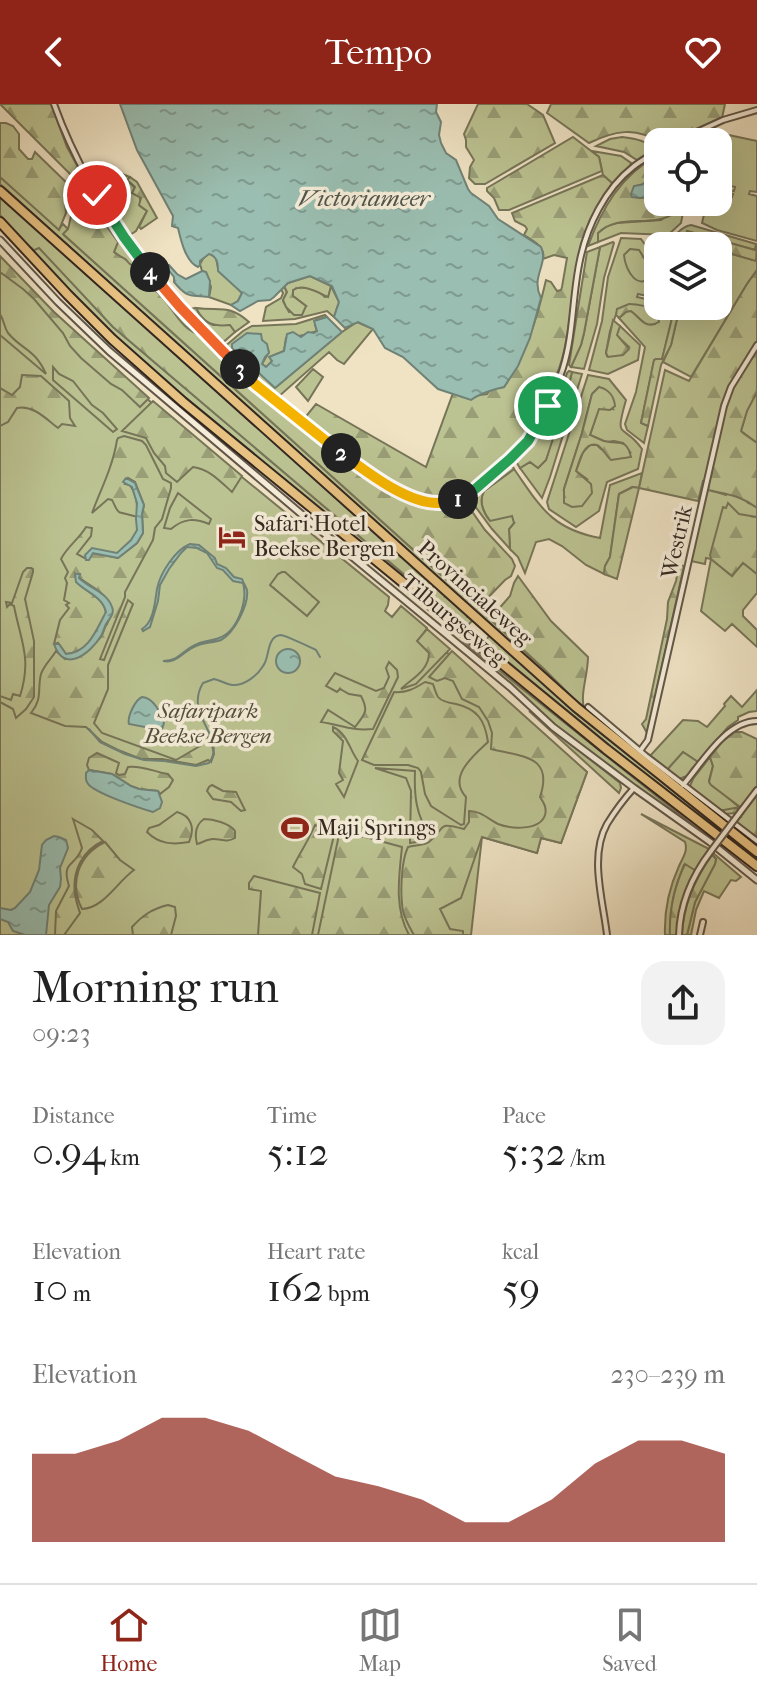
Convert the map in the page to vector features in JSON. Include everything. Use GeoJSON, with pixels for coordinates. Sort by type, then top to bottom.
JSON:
{"type":"FeatureCollection","features":[{"type":"Feature","properties":{"kind":"highway","name":"Provincialeweg"},"geometry":{"type":"LineString","coordinates":[[0,191],[576,707],[757,852]]}},
{"type":"Feature","properties":{"kind":"highway","name":"Provincialeweg"},"geometry":{"type":"LineString","coordinates":[[0,222],[112,339],[183,402],[606,749],[757,866]]}},
{"type":"Feature","properties":{"kind":"street"},"geometry":{"type":"LineString","coordinates":[[54,104],[64,132],[97,195],[131,248],[180,307],[256,385],[330,446],[401,492],[438,504],[466,497],[528,441],[548,406],[564,367],[580,261],[596,213],[622,177],[644,160]]}},
{"type":"Feature","properties":{"kind":"street"},"geometry":{"type":"LineString","coordinates":[[706,128],[757,110]]}},
{"type":"Feature","properties":{"kind":"street","name":"Tilburgseweg"},"geometry":{"type":"LineString","coordinates":[[0,240],[109,351],[510,687],[553,727],[757,880]]}},
{"type":"Feature","properties":{"kind":"street","name":"Westrik"},"geometry":{"type":"LineString","coordinates":[[640,751],[648,740],[724,406],[731,387],[757,345]]}},
{"type":"Feature","properties":{"kind":"street"},"geometry":{"type":"LineString","coordinates":[[588,707],[757,841]]}},
{"type":"Feature","properties":{"kind":"street"},"geometry":{"type":"LineString","coordinates":[[683,785],[724,736],[745,722],[757,721]]}},
{"type":"Feature","properties":{"kind":"street"},"geometry":{"type":"LineString","coordinates":[[607,935],[598,867],[599,847],[607,824],[634,788]]}},
{"type":"Feature","properties":{"kind":"street"},"geometry":{"type":"LineString","coordinates":[[679,935],[685,899],[703,862],[757,790]]}},
{"type":"Feature","properties":{"kind":"street"},"geometry":{"type":"LineString","coordinates":[[700,935],[703,922]]}},
{"type":"Feature","properties":{"kind":"green space"},"geometry":{"type":"Polygon","coordinates":[[[0,104],[51,104],[79,169],[75,177],[71,175],[0,104]]]}},
{"type":"Feature","properties":{"kind":"green space"},"geometry":{"type":"Polygon","coordinates":[[[478,104],[527,104],[543,115],[555,143],[485,184],[475,184],[469,178],[474,160],[466,147],[464,134],[478,104]]]}},
{"type":"Feature","properties":{"kind":"green space"},"geometry":{"type":"Polygon","coordinates":[[[551,104],[725,104],[722,118],[699,128],[644,128],[644,135],[624,132],[589,143],[547,113],[551,104]]]}},
{"type":"Feature","properties":{"kind":"green space"},"geometry":{"type":"Polygon","coordinates":[[[0,123],[13,126],[19,134],[19,149],[28,159],[32,159],[35,152],[70,186],[65,202],[66,213],[59,230],[0,177],[0,123]]]}},
{"type":"Feature","properties":{"kind":"green space"},"geometry":{"type":"Polygon","coordinates":[[[732,136],[757,141],[757,192],[750,191],[749,194],[757,196],[757,241],[702,223],[704,216],[732,216],[732,190],[735,187],[732,186],[732,136]]]}},
{"type":"Feature","properties":{"kind":"green space"},"geometry":{"type":"Polygon","coordinates":[[[573,137],[599,157],[602,171],[509,210],[499,210],[487,188],[573,137]]]}},
{"type":"Feature","properties":{"kind":"green space"},"geometry":{"type":"Polygon","coordinates":[[[622,137],[643,142],[644,155],[637,160],[624,152],[596,146],[622,137]]]}},
{"type":"Feature","properties":{"kind":"green space"},"geometry":{"type":"Polygon","coordinates":[[[592,151],[621,156],[631,163],[630,166],[613,184],[603,175],[599,157],[592,151]]]}},
{"type":"Feature","properties":{"kind":"green space"},"geometry":{"type":"Polygon","coordinates":[[[644,164],[640,198],[644,197],[644,216],[670,216],[616,223],[598,233],[598,242],[588,246],[614,194],[644,164]]]}},
{"type":"Feature","properties":{"kind":"green space"},"geometry":{"type":"Polygon","coordinates":[[[93,169],[99,173],[95,181],[97,185],[104,171],[118,177],[122,174],[130,177],[128,181],[138,192],[140,206],[147,211],[136,231],[128,236],[87,171],[93,169]]]}},
{"type":"Feature","properties":{"kind":"green space"},"geometry":{"type":"Polygon","coordinates":[[[603,175],[613,184],[589,222],[582,243],[558,372],[531,432],[504,462],[461,495],[450,499],[433,499],[414,494],[373,472],[303,420],[316,404],[426,467],[453,393],[465,397],[487,394],[491,389],[504,387],[530,336],[546,280],[557,291],[561,290],[567,258],[554,255],[543,259],[541,248],[524,235],[527,229],[515,221],[512,213],[603,175]]]}},
{"type":"Feature","properties":{"kind":"green space"},"geometry":{"type":"Polygon","coordinates":[[[0,177],[59,229],[63,224],[68,229],[64,235],[490,619],[581,708],[0,184],[0,177]]]}},
{"type":"Feature","properties":{"kind":"green space"},"geometry":{"type":"Polygon","coordinates":[[[130,177],[137,182],[157,218],[141,229],[139,227],[147,211],[139,205],[141,198],[132,193],[135,187],[127,180],[130,177]]]}},
{"type":"Feature","properties":{"kind":"green space"},"geometry":{"type":"Polygon","coordinates":[[[81,191],[94,195],[144,268],[202,335],[189,329],[176,317],[140,269],[114,252],[118,242],[81,191]]]}},
{"type":"Feature","properties":{"kind":"green space"},"geometry":{"type":"Polygon","coordinates":[[[79,192],[118,242],[114,252],[146,277],[187,328],[202,335],[268,397],[363,472],[414,501],[434,508],[464,500],[485,530],[512,559],[515,566],[511,576],[478,608],[63,234],[68,229],[79,192]]]}},
{"type":"Feature","properties":{"kind":"green space"},"geometry":{"type":"Polygon","coordinates":[[[0,195],[473,620],[466,627],[113,327],[39,248],[32,251],[0,215],[0,195]]]}},
{"type":"Feature","properties":{"kind":"green space"},"geometry":{"type":"Polygon","coordinates":[[[667,216],[682,216],[681,223],[671,232],[621,233],[598,242],[598,233],[607,226],[661,220],[667,216]]]}},
{"type":"Feature","properties":{"kind":"green space"},"geometry":{"type":"Polygon","coordinates":[[[691,225],[715,232],[678,232],[691,225]]]}},
{"type":"Feature","properties":{"kind":"green space"},"geometry":{"type":"Polygon","coordinates":[[[732,237],[756,244],[755,250],[732,244],[732,237]]]}},
{"type":"Feature","properties":{"kind":"green space"},"geometry":{"type":"Polygon","coordinates":[[[621,238],[641,239],[644,243],[644,295],[638,294],[637,297],[644,299],[644,312],[618,309],[606,353],[607,356],[629,347],[616,335],[620,326],[640,345],[638,360],[608,374],[589,370],[602,321],[608,277],[621,238]]]}},
{"type":"Feature","properties":{"kind":"green space"},"geometry":{"type":"Polygon","coordinates":[[[613,242],[597,324],[584,369],[571,367],[584,333],[600,247],[613,242]]]}},
{"type":"Feature","properties":{"kind":"green space"},"geometry":{"type":"Polygon","coordinates":[[[732,244],[755,250],[757,244],[756,261],[732,254],[732,244]]]}},
{"type":"Feature","properties":{"kind":"green space"},"geometry":{"type":"Polygon","coordinates":[[[39,247],[113,327],[466,627],[464,630],[184,399],[118,340],[32,251],[39,247]]]}},
{"type":"Feature","properties":{"kind":"green space"},"geometry":{"type":"Polygon","coordinates":[[[600,247],[584,333],[571,367],[587,252],[600,247]]]}},
{"type":"Feature","properties":{"kind":"green space"},"geometry":{"type":"Polygon","coordinates":[[[630,249],[639,250],[644,258],[644,281],[638,281],[630,273],[624,255],[630,249]]]}},
{"type":"Feature","properties":{"kind":"green space"},"geometry":{"type":"Polygon","coordinates":[[[209,253],[216,258],[218,268],[242,293],[238,301],[231,305],[209,297],[211,287],[200,264],[209,253]]]}},
{"type":"Feature","properties":{"kind":"green space"},"geometry":{"type":"Polygon","coordinates":[[[732,254],[757,261],[757,270],[732,309],[732,254]]]}},
{"type":"Feature","properties":{"kind":"green space"},"geometry":{"type":"Polygon","coordinates":[[[0,256],[54,312],[149,398],[140,407],[81,358],[34,299],[0,272],[0,256]]]}},
{"type":"Feature","properties":{"kind":"green space","name":"Safaripark Beekse Bergen"},"geometry":{"type":"Polygon","coordinates":[[[0,262],[155,406],[389,597],[385,611],[392,617],[401,606],[427,628],[424,633],[587,772],[561,843],[541,838],[537,853],[482,837],[471,935],[0,935],[0,262]]]}},
{"type":"Feature","properties":{"kind":"green space"},"geometry":{"type":"Polygon","coordinates":[[[757,270],[757,392],[741,431],[757,443],[757,508],[740,498],[708,490],[709,484],[703,481],[698,501],[639,488],[665,370],[689,381],[725,320],[732,320],[732,309],[757,270]]]}},
{"type":"Feature","properties":{"kind":"green space"},"geometry":{"type":"Polygon","coordinates":[[[310,276],[331,286],[328,297],[306,288],[293,290],[293,296],[306,306],[302,315],[294,315],[283,300],[287,292],[284,286],[310,276]]]}},
{"type":"Feature","properties":{"kind":"green space"},"geometry":{"type":"Polygon","coordinates":[[[284,286],[287,292],[283,301],[289,312],[306,306],[293,296],[293,290],[309,289],[325,297],[331,286],[339,302],[334,317],[327,311],[295,319],[263,321],[266,307],[281,298],[284,286]]]}},
{"type":"Feature","properties":{"kind":"green space"},"geometry":{"type":"Polygon","coordinates":[[[629,304],[644,306],[644,320],[659,322],[647,324],[631,311],[619,318],[617,309],[629,304]]]}},
{"type":"Feature","properties":{"kind":"green space"},"geometry":{"type":"Polygon","coordinates":[[[196,308],[203,320],[213,325],[230,325],[235,332],[220,345],[187,309],[196,308]]]}},
{"type":"Feature","properties":{"kind":"green space"},"geometry":{"type":"Polygon","coordinates":[[[196,308],[230,310],[249,322],[235,332],[230,325],[209,323],[196,308]]]}},
{"type":"Feature","properties":{"kind":"green space"},"geometry":{"type":"Polygon","coordinates":[[[631,311],[644,323],[655,324],[656,320],[672,320],[662,360],[654,361],[641,423],[648,426],[644,443],[627,430],[625,424],[636,392],[645,347],[619,318],[631,311]]]}},
{"type":"Feature","properties":{"kind":"green space"},"geometry":{"type":"Polygon","coordinates":[[[0,314],[8,333],[37,359],[46,374],[0,335],[0,314]]]}},
{"type":"Feature","properties":{"kind":"green space"},"geometry":{"type":"Polygon","coordinates":[[[327,317],[316,320],[317,331],[286,338],[284,351],[270,357],[272,361],[266,367],[262,364],[269,352],[262,340],[237,350],[275,388],[357,322],[373,329],[344,364],[329,352],[277,398],[223,348],[252,326],[296,324],[327,317]]]}},
{"type":"Feature","properties":{"kind":"green space"},"geometry":{"type":"Polygon","coordinates":[[[613,320],[620,326],[617,335],[629,349],[623,355],[608,357],[606,353],[613,320]]]}},
{"type":"Feature","properties":{"kind":"green space"},"geometry":{"type":"Polygon","coordinates":[[[672,320],[677,320],[671,345],[661,365],[648,426],[641,423],[654,360],[662,359],[672,320]]]}},
{"type":"Feature","properties":{"kind":"green space"},"geometry":{"type":"Polygon","coordinates":[[[677,320],[725,320],[691,377],[663,362],[677,320]]]}},
{"type":"Feature","properties":{"kind":"green space"},"geometry":{"type":"Polygon","coordinates":[[[53,367],[73,381],[117,429],[113,432],[53,380],[53,367]]]}},
{"type":"Feature","properties":{"kind":"green space"},"geometry":{"type":"Polygon","coordinates":[[[313,369],[323,377],[308,401],[296,387],[313,369]]]}},
{"type":"Feature","properties":{"kind":"green space"},"geometry":{"type":"Polygon","coordinates":[[[569,371],[572,372],[565,402],[546,460],[538,468],[530,462],[520,468],[515,460],[547,421],[569,371]]]}},
{"type":"Feature","properties":{"kind":"green space"},"geometry":{"type":"Polygon","coordinates":[[[572,372],[582,374],[542,498],[520,468],[530,462],[538,468],[546,460],[572,372]]]}},
{"type":"Feature","properties":{"kind":"green space"},"geometry":{"type":"Polygon","coordinates":[[[22,375],[41,376],[69,401],[70,418],[75,426],[62,424],[58,428],[29,409],[17,408],[8,422],[0,426],[0,388],[12,395],[20,387],[22,375]]]}},
{"type":"Feature","properties":{"kind":"green space"},"geometry":{"type":"Polygon","coordinates":[[[588,375],[609,379],[626,400],[622,430],[642,449],[638,469],[607,482],[599,511],[576,527],[549,509],[547,502],[588,375]],[[599,387],[592,394],[564,489],[587,479],[576,471],[583,452],[590,445],[630,452],[623,443],[606,442],[590,435],[599,408],[613,409],[599,387]]]}},
{"type":"Feature","properties":{"kind":"green space"},"geometry":{"type":"Polygon","coordinates":[[[599,387],[610,394],[615,406],[610,410],[599,409],[590,435],[624,444],[631,457],[611,460],[599,446],[589,446],[576,471],[591,484],[592,493],[582,506],[572,507],[564,503],[564,489],[592,394],[599,387]]]}},
{"type":"Feature","properties":{"kind":"green space"},"geometry":{"type":"Polygon","coordinates":[[[757,392],[757,443],[741,431],[748,407],[757,392]]]}},
{"type":"Feature","properties":{"kind":"green space"},"geometry":{"type":"Polygon","coordinates":[[[153,401],[242,476],[232,492],[199,468],[193,467],[177,482],[166,473],[165,466],[146,438],[122,431],[153,401]]]}},
{"type":"Feature","properties":{"kind":"green space"},"geometry":{"type":"Polygon","coordinates":[[[124,436],[146,445],[163,479],[171,483],[171,488],[162,519],[125,592],[100,659],[104,660],[128,600],[133,604],[108,665],[108,689],[94,723],[102,733],[176,760],[200,746],[200,740],[210,736],[214,754],[211,762],[208,760],[196,765],[141,759],[102,742],[86,727],[65,726],[31,713],[38,698],[41,674],[56,651],[65,659],[90,646],[102,635],[111,613],[104,596],[75,574],[81,585],[102,602],[106,616],[96,635],[79,650],[66,654],[58,643],[54,644],[60,620],[69,608],[66,605],[69,603],[64,600],[68,572],[61,559],[86,527],[92,528],[91,536],[77,554],[88,560],[92,553],[118,558],[137,543],[143,533],[144,505],[135,482],[128,478],[125,484],[130,485],[134,492],[137,517],[119,512],[112,500],[108,499],[92,513],[110,468],[117,440],[124,436]]]}},
{"type":"Feature","properties":{"kind":"green space"},"geometry":{"type":"Polygon","coordinates":[[[511,464],[514,469],[484,491],[481,499],[490,521],[512,516],[514,523],[509,529],[510,549],[469,498],[511,464]]]}},
{"type":"Feature","properties":{"kind":"green space"},"geometry":{"type":"Polygon","coordinates":[[[514,469],[548,514],[570,529],[600,538],[610,485],[642,473],[639,488],[632,487],[619,494],[610,557],[604,574],[549,539],[536,542],[525,573],[518,557],[510,549],[509,529],[514,523],[490,521],[481,503],[484,491],[514,469]]]}},
{"type":"Feature","properties":{"kind":"green space"},"geometry":{"type":"Polygon","coordinates":[[[633,487],[639,488],[617,579],[604,574],[610,557],[619,494],[633,487]]]}},
{"type":"Feature","properties":{"kind":"green space"},"geometry":{"type":"Polygon","coordinates":[[[707,489],[726,495],[728,490],[743,494],[748,503],[757,506],[757,521],[711,559],[706,558],[705,564],[691,561],[707,489]]]}},
{"type":"Feature","properties":{"kind":"green space"},"geometry":{"type":"Polygon","coordinates":[[[178,493],[211,519],[209,524],[190,520],[171,529],[164,528],[178,493]]]}},
{"type":"Feature","properties":{"kind":"green space"},"geometry":{"type":"Polygon","coordinates":[[[728,503],[739,514],[757,517],[757,574],[743,563],[732,576],[711,559],[723,507],[726,508],[728,503]]]}},
{"type":"Feature","properties":{"kind":"green space"},"geometry":{"type":"Polygon","coordinates":[[[711,559],[732,576],[742,561],[757,574],[757,593],[743,610],[743,616],[757,630],[757,647],[732,624],[725,631],[701,611],[711,559]]]}},
{"type":"Feature","properties":{"kind":"green space"},"geometry":{"type":"Polygon","coordinates":[[[679,565],[684,566],[647,733],[642,724],[646,719],[668,602],[679,565]]]}},
{"type":"Feature","properties":{"kind":"green space"},"geometry":{"type":"Polygon","coordinates":[[[31,568],[33,572],[25,599],[34,641],[34,697],[16,718],[13,709],[0,702],[0,696],[11,700],[13,694],[20,696],[25,671],[24,650],[14,606],[10,604],[7,607],[6,602],[12,603],[23,572],[31,568]]]}},
{"type":"Feature","properties":{"kind":"green space"},"geometry":{"type":"Polygon","coordinates":[[[282,572],[319,602],[307,616],[270,585],[282,572]]]}},
{"type":"Feature","properties":{"kind":"green space"},"geometry":{"type":"Polygon","coordinates":[[[518,576],[551,621],[588,657],[584,709],[490,619],[510,596],[518,576]]]}},
{"type":"Feature","properties":{"kind":"green space"},"geometry":{"type":"Polygon","coordinates":[[[427,629],[450,649],[416,684],[401,689],[426,665],[429,653],[417,641],[427,629]]]}},
{"type":"Feature","properties":{"kind":"green space"},"geometry":{"type":"Polygon","coordinates":[[[490,635],[577,714],[757,858],[757,864],[482,645],[490,635]]]}},
{"type":"Feature","properties":{"kind":"green space"},"geometry":{"type":"Polygon","coordinates":[[[463,641],[704,834],[551,722],[463,641]]]}},
{"type":"Feature","properties":{"kind":"green space"},"geometry":{"type":"Polygon","coordinates":[[[452,651],[587,772],[561,843],[541,838],[537,853],[482,837],[461,898],[440,909],[450,929],[463,931],[463,935],[414,935],[402,904],[401,887],[408,847],[429,842],[445,826],[464,829],[469,822],[469,811],[498,824],[517,828],[537,824],[546,812],[540,797],[543,773],[539,765],[524,757],[491,749],[492,733],[479,707],[462,699],[453,681],[445,678],[437,681],[429,677],[452,651]]]}},
{"type":"Feature","properties":{"kind":"green space"},"geometry":{"type":"Polygon","coordinates":[[[389,662],[397,670],[398,677],[373,729],[352,728],[321,722],[328,710],[355,727],[365,712],[361,696],[340,689],[337,692],[326,686],[335,673],[376,691],[384,688],[389,677],[386,668],[389,662]]]}},
{"type":"Feature","properties":{"kind":"green space"},"geometry":{"type":"Polygon","coordinates":[[[425,682],[433,684],[442,700],[464,706],[475,713],[487,735],[488,742],[461,774],[459,782],[466,797],[464,824],[461,825],[431,806],[418,768],[374,765],[362,760],[394,692],[410,690],[425,682]]]}},
{"type":"Feature","properties":{"kind":"green space"},"geometry":{"type":"Polygon","coordinates":[[[757,690],[757,711],[738,717],[698,762],[683,752],[667,770],[650,756],[683,720],[698,721],[707,727],[731,696],[742,707],[757,690]]]}},
{"type":"Feature","properties":{"kind":"green space"},"geometry":{"type":"Polygon","coordinates":[[[529,711],[620,783],[619,793],[529,711]]]}},
{"type":"Feature","properties":{"kind":"green space"},"geometry":{"type":"Polygon","coordinates":[[[333,727],[345,738],[358,761],[344,797],[336,784],[343,780],[339,773],[343,741],[333,727]]]}},
{"type":"Feature","properties":{"kind":"green space"},"geometry":{"type":"Polygon","coordinates":[[[734,732],[757,739],[757,786],[736,813],[725,814],[719,811],[740,807],[709,782],[713,766],[710,757],[734,732]]]}},
{"type":"Feature","properties":{"kind":"green space"},"geometry":{"type":"Polygon","coordinates":[[[683,752],[698,762],[687,776],[679,779],[667,770],[683,752]]]}},
{"type":"Feature","properties":{"kind":"green space"},"geometry":{"type":"Polygon","coordinates":[[[97,753],[119,763],[116,773],[119,775],[125,774],[128,767],[138,767],[168,774],[173,780],[160,794],[158,791],[139,789],[112,774],[89,770],[89,758],[97,753]]]}},
{"type":"Feature","properties":{"kind":"green space"},"geometry":{"type":"Polygon","coordinates":[[[710,757],[713,766],[709,781],[740,808],[719,811],[692,790],[693,779],[710,757]]]}},
{"type":"Feature","properties":{"kind":"green space"},"geometry":{"type":"Polygon","coordinates":[[[375,768],[415,771],[417,805],[430,836],[410,843],[411,791],[406,778],[375,768]]]}},
{"type":"Feature","properties":{"kind":"green space"},"geometry":{"type":"Polygon","coordinates":[[[212,785],[223,791],[236,792],[245,810],[241,811],[231,802],[213,799],[207,791],[212,785]]]}},
{"type":"Feature","properties":{"kind":"green space"},"geometry":{"type":"Polygon","coordinates":[[[757,795],[757,835],[755,836],[736,823],[757,795]]]}},
{"type":"Feature","properties":{"kind":"green space"},"geometry":{"type":"Polygon","coordinates":[[[177,812],[191,824],[189,842],[166,843],[147,832],[149,828],[177,812]]]}},
{"type":"Feature","properties":{"kind":"green space"},"geometry":{"type":"Polygon","coordinates":[[[641,814],[709,849],[696,871],[684,865],[673,899],[670,935],[665,935],[666,908],[685,851],[685,842],[641,814]]]}},
{"type":"Feature","properties":{"kind":"green space"},"geometry":{"type":"Polygon","coordinates":[[[73,819],[103,841],[89,850],[77,870],[74,886],[80,913],[64,935],[55,935],[56,911],[69,886],[68,868],[82,848],[73,819]]]}},
{"type":"Feature","properties":{"kind":"green space"},"geometry":{"type":"Polygon","coordinates":[[[204,819],[229,826],[235,831],[235,838],[226,841],[211,839],[197,844],[196,831],[204,819]]]}},
{"type":"Feature","properties":{"kind":"green space"},"geometry":{"type":"Polygon","coordinates":[[[329,820],[336,827],[321,889],[305,884],[302,874],[293,867],[315,825],[325,829],[329,820]]]}},
{"type":"Feature","properties":{"kind":"green space"},"geometry":{"type":"Polygon","coordinates":[[[340,830],[402,847],[399,903],[409,935],[318,935],[340,830]]]}},
{"type":"Feature","properties":{"kind":"green space"},"geometry":{"type":"Polygon","coordinates":[[[105,842],[120,860],[134,870],[104,899],[90,908],[82,909],[76,889],[78,871],[88,854],[105,842]]]}},
{"type":"Feature","properties":{"kind":"green space"},"geometry":{"type":"Polygon","coordinates":[[[713,853],[741,877],[731,880],[719,898],[704,891],[691,935],[687,935],[695,902],[715,864],[713,853]]]}},
{"type":"Feature","properties":{"kind":"green space"},"geometry":{"type":"Polygon","coordinates":[[[712,855],[716,859],[715,864],[695,902],[687,935],[682,935],[691,893],[712,855]]]}},
{"type":"Feature","properties":{"kind":"green space"},"geometry":{"type":"Polygon","coordinates":[[[685,864],[696,871],[682,902],[677,935],[670,935],[673,898],[685,864]]]}},
{"type":"Feature","properties":{"kind":"green space"},"geometry":{"type":"Polygon","coordinates":[[[254,876],[320,893],[312,935],[258,935],[261,891],[249,889],[254,876]]]}},
{"type":"Feature","properties":{"kind":"green space"},"geometry":{"type":"Polygon","coordinates":[[[168,905],[175,907],[176,916],[171,935],[133,935],[132,927],[140,919],[168,905]]]}},
{"type":"Feature","properties":{"kind":"water","name":"Victoriameer"},"geometry":{"type":"Polygon","coordinates":[[[120,104],[437,104],[441,143],[446,153],[456,160],[468,189],[489,206],[498,219],[541,247],[543,253],[537,283],[541,298],[530,338],[518,366],[504,387],[471,400],[438,389],[403,357],[385,348],[373,329],[358,322],[345,328],[334,317],[339,302],[332,286],[310,276],[288,283],[270,300],[258,301],[240,311],[231,305],[238,301],[242,293],[218,271],[214,256],[209,254],[198,267],[190,261],[178,228],[172,226],[173,216],[137,150],[120,104]]]}},
{"type":"Feature","properties":{"kind":"water"},"geometry":{"type":"Polygon","coordinates":[[[644,184],[644,198],[632,197],[634,186],[644,184]]]}},
{"type":"Feature","properties":{"kind":"water"},"geometry":{"type":"Polygon","coordinates":[[[169,265],[186,279],[206,272],[210,281],[209,297],[183,292],[166,267],[169,265]]]}},
{"type":"Feature","properties":{"kind":"water"},"geometry":{"type":"Polygon","coordinates":[[[327,317],[342,332],[275,388],[232,348],[232,344],[247,333],[261,334],[269,353],[262,364],[266,367],[272,361],[269,357],[284,351],[287,334],[293,332],[301,337],[308,332],[314,333],[317,331],[314,321],[327,317]]]}},
{"type":"Feature","properties":{"kind":"water"},"geometry":{"type":"Polygon","coordinates":[[[126,478],[135,483],[144,505],[143,533],[137,543],[118,558],[93,553],[86,560],[85,555],[92,548],[117,553],[137,530],[137,503],[132,487],[123,482],[126,478]]]}},
{"type":"Feature","properties":{"kind":"water"},"geometry":{"type":"Polygon","coordinates":[[[190,544],[199,545],[215,558],[217,564],[234,577],[242,579],[247,590],[246,603],[235,625],[221,640],[199,645],[176,659],[163,661],[177,657],[190,648],[198,644],[226,634],[243,606],[243,583],[233,581],[217,568],[207,553],[187,547],[160,585],[150,627],[143,631],[155,605],[159,583],[165,569],[179,551],[190,544]]]}},
{"type":"Feature","properties":{"kind":"water"},"geometry":{"type":"Polygon","coordinates":[[[75,574],[80,574],[79,578],[110,602],[113,612],[96,643],[84,654],[70,659],[58,653],[54,644],[59,644],[66,654],[81,649],[91,639],[106,612],[98,598],[76,582],[75,574]]]}},
{"type":"Feature","properties":{"kind":"water"},"geometry":{"type":"Polygon","coordinates":[[[288,649],[296,653],[300,661],[296,669],[288,673],[280,669],[276,661],[280,653],[288,649]]]}},
{"type":"Feature","properties":{"kind":"water"},"geometry":{"type":"Polygon","coordinates":[[[142,697],[156,706],[164,723],[162,729],[129,724],[132,709],[142,697]]]}},
{"type":"Feature","properties":{"kind":"water"},"geometry":{"type":"Polygon","coordinates":[[[89,770],[112,774],[139,789],[158,791],[162,802],[160,808],[153,812],[95,790],[87,781],[86,773],[89,770]]]}},
{"type":"Feature","properties":{"kind":"water"},"geometry":{"type":"Polygon","coordinates":[[[54,836],[66,840],[68,848],[60,868],[60,887],[49,905],[46,935],[25,935],[13,931],[8,922],[0,919],[0,908],[15,908],[30,892],[39,870],[42,845],[54,836]]]}},
{"type":"Feature","properties":{"kind":"waterway"},"geometry":{"type":"LineString","coordinates":[[89,729],[100,742],[144,760],[196,766],[209,763],[213,744],[198,706],[203,683],[214,679],[237,685],[250,680],[265,662],[276,636],[281,635],[316,650],[320,657]]}},
{"type":"Feature","properties":{"kind":"place","name":"Safari Hotel Beekse Bergen"},"geometry":{"type":"Point","coordinates":[232,537]}},
{"type":"Feature","properties":{"kind":"place","name":"Maji Springs"},"geometry":{"type":"Point","coordinates":[295,828]}},
{"type":"Feature","properties":{"kind":"route"},"geometry":{"type":"LineString","coordinates":[[97,195],[146,268],[256,385],[330,446],[401,492],[438,504],[466,497],[528,441],[548,406]]}}]}
